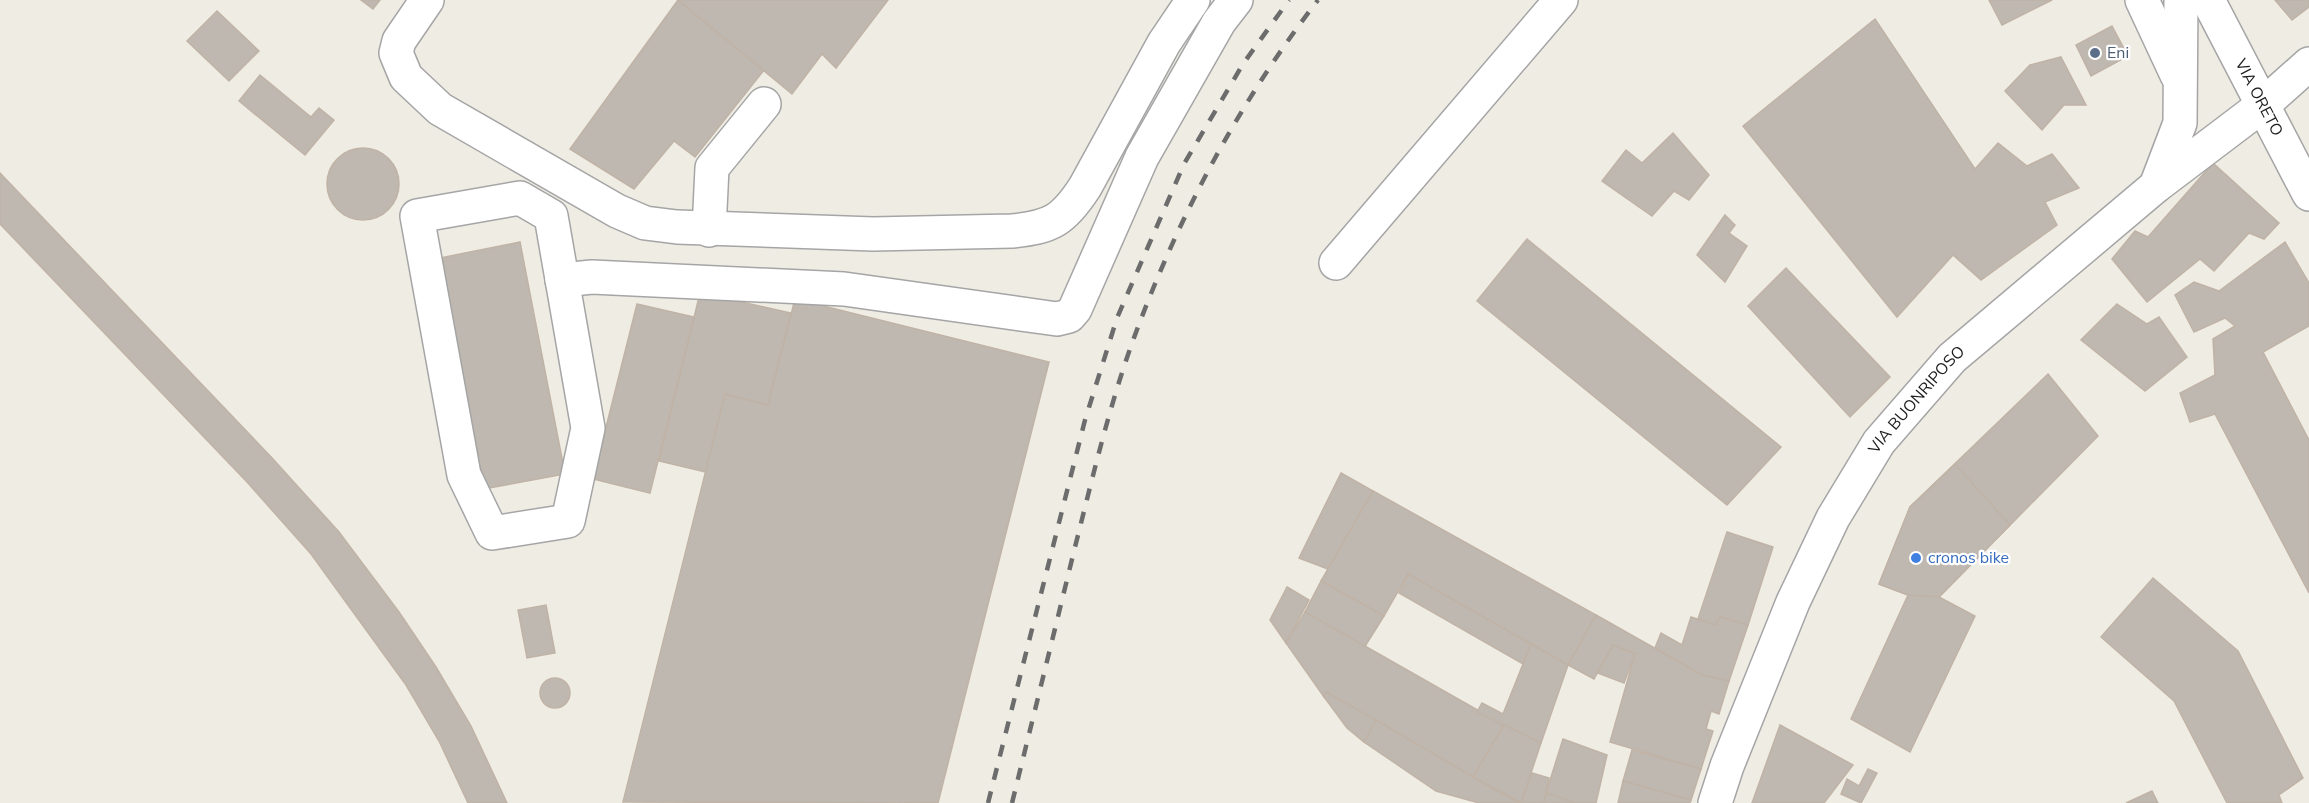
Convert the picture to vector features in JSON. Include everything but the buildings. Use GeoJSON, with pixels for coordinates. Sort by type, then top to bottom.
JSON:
{"type":"FeatureCollection","features":[{"type":"Feature","properties":{"kind":"street"},"geometry":{"type":"LineString","coordinates":[[427,0],[405,30],[396,53],[399,65],[406,76],[440,109],[617,211],[645,223],[709,230],[873,234],[1011,231],[1034,229],[1060,219],[1071,210],[1085,187],[1164,43],[1193,0]]}},
{"type":"Feature","properties":{"kind":"street"},"geometry":{"type":"LineString","coordinates":[[562,280],[592,277],[844,289],[1057,319],[1069,316],[1075,309],[1142,157],[1219,22],[1236,0]]}},
{"type":"Feature","properties":{"kind":"street"},"geometry":{"type":"LineString","coordinates":[[1336,263],[1561,0]]}},
{"type":"Feature","properties":{"kind":"street"},"geometry":{"type":"LineString","coordinates":[[2142,0],[2180,82]]}},
{"type":"Feature","properties":{"kind":"street"},"geometry":{"type":"LineString","coordinates":[[2156,186],[2180,123],[2181,0]]}},
{"type":"Feature","properties":{"kind":"street","name":"VIA ORETO"},"geometry":{"type":"LineString","coordinates":[[2208,0],[2309,194]]}},
{"type":"Feature","properties":{"kind":"street","name":"VIA BUONRIPOSO"},"geometry":{"type":"LineString","coordinates":[[1715,803],[1793,602],[1833,518],[1880,442],[1952,358],[2156,186],[2263,105],[2309,64]]}},
{"type":"Feature","properties":{"kind":"street"},"geometry":{"type":"LineString","coordinates":[[709,230],[712,168],[764,104]]}},
{"type":"Feature","properties":{"kind":"street"},"geometry":{"type":"LineString","coordinates":[[520,198],[550,216],[562,280],[588,428],[568,521],[492,533],[464,475],[417,216],[520,198]]}},
{"type":"Feature","properties":{"kind":"railway"},"geometry":{"type":"LineString","coordinates":[[988,803],[1085,420],[1117,318],[1184,164],[1243,64],[1289,0]]}},
{"type":"Feature","properties":{"kind":"railway"},"geometry":{"type":"LineString","coordinates":[[1012,803],[1101,446],[1131,346],[1168,254],[1211,166],[1261,81],[1318,0]]}},
{"type":"Feature","properties":{"kind":"place","name":"Eni"},"geometry":{"type":"Point","coordinates":[2095,53]}},
{"type":"Feature","properties":{"kind":"place","name":"cronos bike"},"geometry":{"type":"Point","coordinates":[1916,558]}}]}
